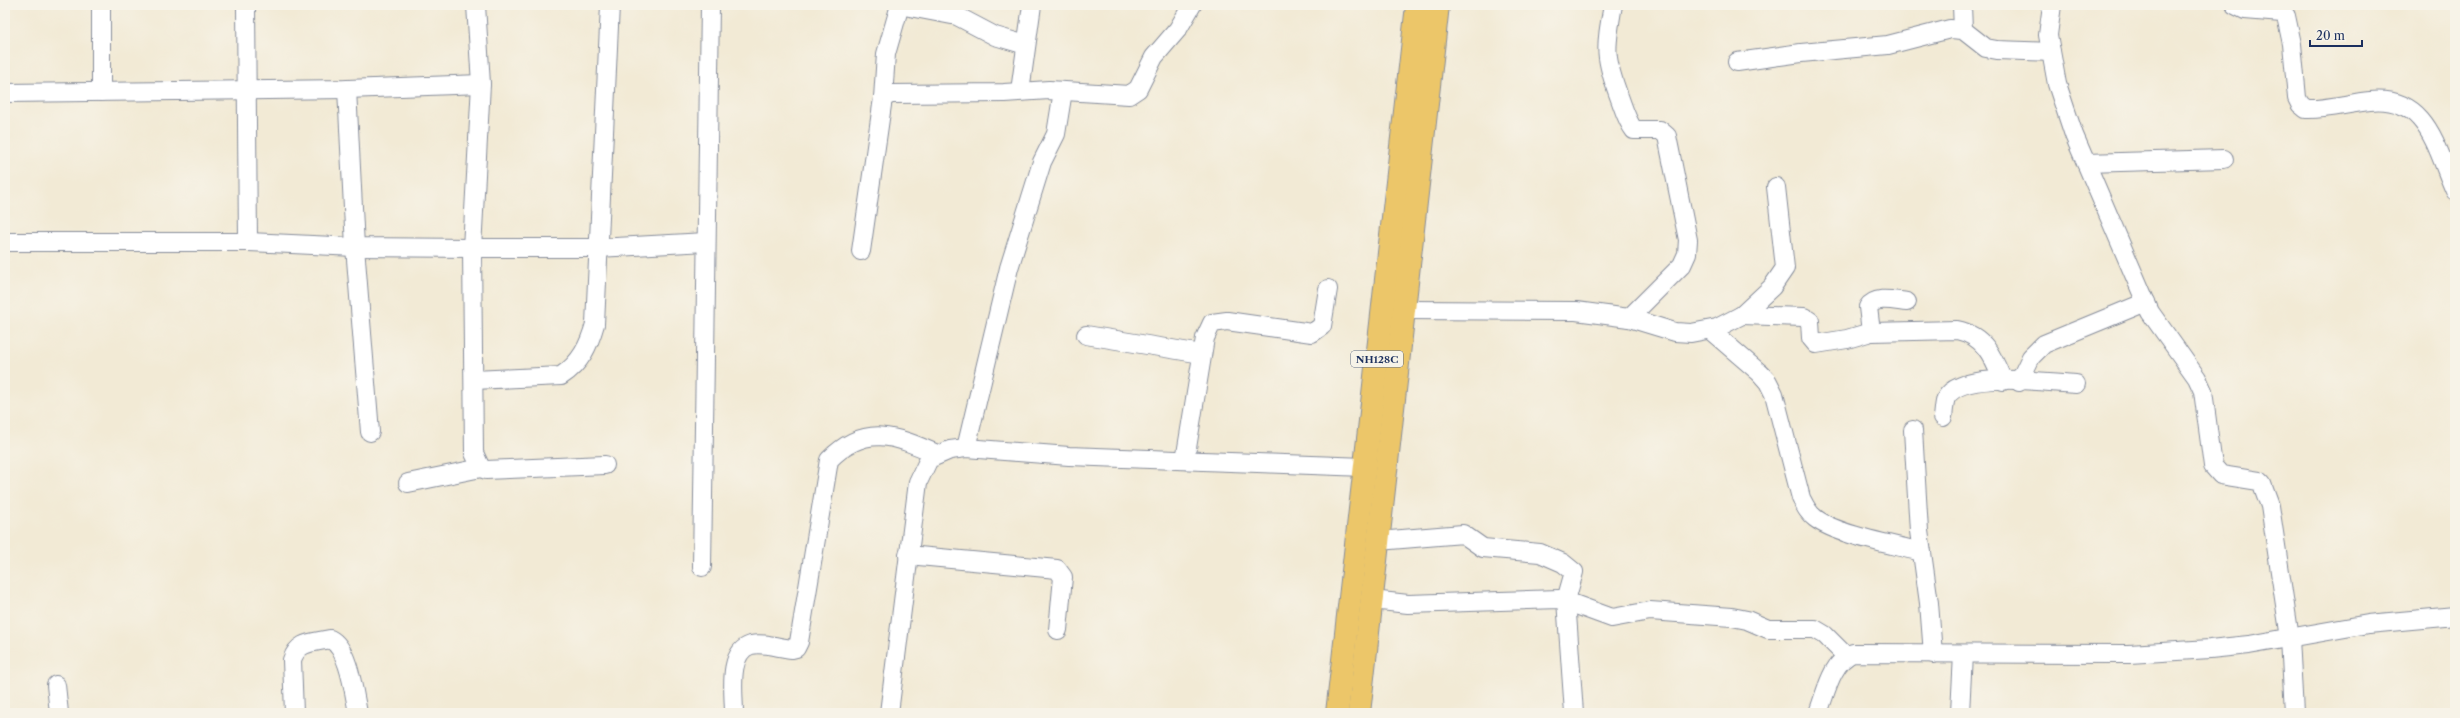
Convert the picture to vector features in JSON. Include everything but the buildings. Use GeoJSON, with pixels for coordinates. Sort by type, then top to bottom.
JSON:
{"type":"FeatureCollection","features":[{"type":"Feature","properties":{"kind":"highway","name":"NH128C"},"geometry":{"type":"LineString","coordinates":[[1337,713],[1418,5]]}},
{"type":"Feature","properties":{"kind":"highway","name":"NH128C"},"geometry":{"type":"LineString","coordinates":[[1359,713],[1438,5]]}},
{"type":"Feature","properties":{"kind":"street"},"geometry":{"type":"LineString","coordinates":[[101,5],[101,92]]}},
{"type":"Feature","properties":{"kind":"street"},"geometry":{"type":"LineString","coordinates":[[246,5],[248,242]]}},
{"type":"Feature","properties":{"kind":"street"},"geometry":{"type":"LineString","coordinates":[[476,5],[481,84],[472,248],[474,453],[481,468]]}},
{"type":"Feature","properties":{"kind":"street"},"geometry":{"type":"LineString","coordinates":[[474,380],[557,377],[572,369],[590,342],[595,324],[610,5]]}},
{"type":"Feature","properties":{"kind":"street"},"geometry":{"type":"LineString","coordinates":[[702,567],[710,5]]}},
{"type":"Feature","properties":{"kind":"street"},"geometry":{"type":"LineString","coordinates":[[861,251],[883,98],[886,54],[900,5],[957,16],[995,36],[1026,45]]}},
{"type":"Feature","properties":{"kind":"street"},"geometry":{"type":"LineString","coordinates":[[1020,92],[1032,5]]}},
{"type":"Feature","properties":{"kind":"street"},"geometry":{"type":"LineString","coordinates":[[883,98],[891,94],[1063,91],[1121,97],[1135,93],[1154,57],[1178,29],[1192,5]]}},
{"type":"Feature","properties":{"kind":"street"},"geometry":{"type":"LineString","coordinates":[[1613,5],[1607,41],[1609,69],[1628,121],[1634,130],[1660,130],[1667,136],[1688,240],[1687,254],[1682,265],[1628,318]]}},
{"type":"Feature","properties":{"kind":"street"},"geometry":{"type":"LineString","coordinates":[[1962,5],[1963,30]]}},
{"type":"Feature","properties":{"kind":"street"},"geometry":{"type":"LineString","coordinates":[[2052,5],[2048,35],[2057,84],[2086,163],[2146,302],[2197,378],[2203,391],[2210,455],[2215,471],[2227,476],[2258,481],[2266,492],[2270,506],[2290,638],[2294,713]]}},
{"type":"Feature","properties":{"kind":"street"},"geometry":{"type":"LineString","coordinates":[[2235,5],[2245,10],[2282,13],[2286,16],[2292,44],[2297,98],[2300,104],[2306,109],[2392,101],[2417,114],[2428,127],[2455,191]]}},
{"type":"Feature","properties":{"kind":"street"},"geometry":{"type":"LineString","coordinates":[[1738,62],[1801,53],[1888,45],[1940,30],[1963,30],[1986,48],[1997,50],[2051,52]]}},
{"type":"Feature","properties":{"kind":"street"},"geometry":{"type":"LineString","coordinates":[[5,93],[347,89],[481,84]]}},
{"type":"Feature","properties":{"kind":"street"},"geometry":{"type":"LineString","coordinates":[[347,89],[355,247],[370,432]]}},
{"type":"Feature","properties":{"kind":"street"},"geometry":{"type":"LineString","coordinates":[[966,448],[1009,268],[1042,162],[1056,134],[1063,91]]}},
{"type":"Feature","properties":{"kind":"street"},"geometry":{"type":"LineString","coordinates":[[2086,163],[2224,159]]}},
{"type":"Feature","properties":{"kind":"street"},"geometry":{"type":"LineString","coordinates":[[1405,310],[1541,309],[1628,318],[1675,332],[1691,333],[1710,330],[1742,315],[1772,287],[1785,268],[1776,187]]}},
{"type":"Feature","properties":{"kind":"street"},"geometry":{"type":"LineString","coordinates":[[5,242],[248,242],[355,247],[598,248],[706,242]]}},
{"type":"Feature","properties":{"kind":"street"},"geometry":{"type":"LineString","coordinates":[[1185,460],[1202,354],[1209,327],[1217,322],[1312,333],[1322,326],[1328,289]]}},
{"type":"Feature","properties":{"kind":"street"},"geometry":{"type":"LineString","coordinates":[[1871,332],[1868,307],[1870,304],[1881,299],[1907,302]]}},
{"type":"Feature","properties":{"kind":"street"},"geometry":{"type":"LineString","coordinates":[[2011,381],[2044,344],[2146,302]]}},
{"type":"Feature","properties":{"kind":"street"},"geometry":{"type":"LineString","coordinates":[[1742,315],[1804,317],[1810,321],[1811,338],[1816,344],[1847,339],[1871,332],[1957,330],[1967,332],[1986,345],[2011,381]]}},
{"type":"Feature","properties":{"kind":"street"},"geometry":{"type":"LineString","coordinates":[[1710,330],[1768,382],[1774,394],[1801,498],[1808,511],[1822,523],[1840,530],[1922,552]]}},
{"type":"Feature","properties":{"kind":"street"},"geometry":{"type":"LineString","coordinates":[[1086,335],[1202,354]]}},
{"type":"Feature","properties":{"kind":"street"},"geometry":{"type":"LineString","coordinates":[[1943,417],[1946,399],[1953,391],[1975,381],[2076,384]]}},
{"type":"Feature","properties":{"kind":"street"},"geometry":{"type":"LineString","coordinates":[[1913,430],[1916,497],[1922,552],[1930,603],[1933,654]]}},
{"type":"Feature","properties":{"kind":"street"},"geometry":{"type":"LineString","coordinates":[[734,713],[734,668],[736,658],[742,650],[756,645],[792,650],[796,648],[799,642],[829,460],[851,442],[879,436],[892,436],[937,454]]}},
{"type":"Feature","properties":{"kind":"street"},"geometry":{"type":"LineString","coordinates":[[889,713],[918,482],[929,459],[937,454],[966,448],[1069,456],[1365,467]]}},
{"type":"Feature","properties":{"kind":"street"},"geometry":{"type":"LineString","coordinates":[[408,483],[481,468],[486,470],[605,465]]}},
{"type":"Feature","properties":{"kind":"street"},"geometry":{"type":"LineString","coordinates":[[1378,541],[1463,534],[1483,548],[1540,553],[1563,564],[1574,572],[1566,600],[1574,713]]}},
{"type":"Feature","properties":{"kind":"street"},"geometry":{"type":"LineString","coordinates":[[908,555],[1057,569],[1063,577],[1058,630]]}},
{"type":"Feature","properties":{"kind":"street"},"geometry":{"type":"LineString","coordinates":[[1372,600],[1408,604],[1566,600],[1612,618],[1650,611],[1732,617],[1747,620],[1768,629],[1815,630],[1825,635],[1846,656]]}},
{"type":"Feature","properties":{"kind":"street"},"geometry":{"type":"LineString","coordinates":[[1818,713],[1833,673],[1846,656],[1860,653],[2129,654],[2210,649],[2290,638],[2368,624],[2455,616]]}},
{"type":"Feature","properties":{"kind":"street"},"geometry":{"type":"LineString","coordinates":[[294,713],[292,660],[294,654],[297,648],[303,645],[330,639],[340,646],[345,657],[358,713]]}},
{"type":"Feature","properties":{"kind":"street"},"geometry":{"type":"LineString","coordinates":[[1960,713],[1963,654]]}},
{"type":"Feature","properties":{"kind":"street"},"geometry":{"type":"LineString","coordinates":[[56,685],[59,713]]}}]}
